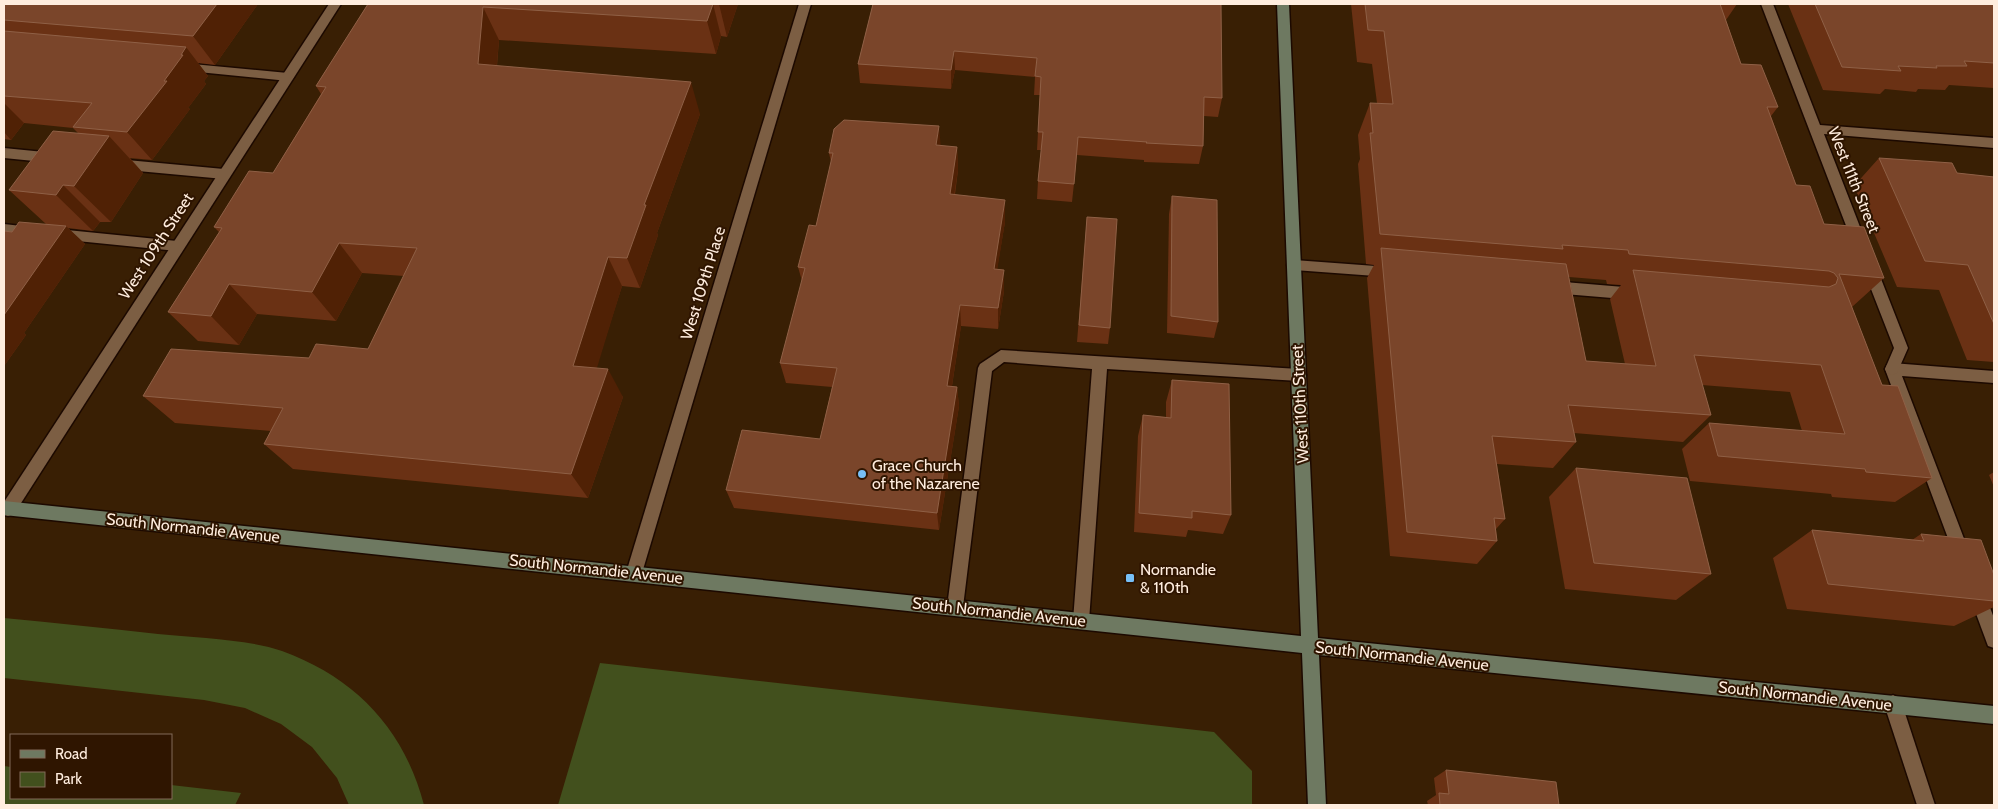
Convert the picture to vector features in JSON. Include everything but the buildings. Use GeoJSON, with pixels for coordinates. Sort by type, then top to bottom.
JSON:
{"type":"FeatureCollection","features":[{"type":"Feature","properties":{"kind":"main road","name":"West 110th Street"},"geometry":{"type":"LineString","coordinates":[[1283,4],[1317,805]]}},
{"type":"Feature","properties":{"kind":"main road","name":"South Normandie Avenue"},"geometry":{"type":"LineString","coordinates":[[6,508],[1559,672],[1994,715]]}},
{"type":"Feature","properties":{"kind":"street","name":"West 109th Street"},"geometry":{"type":"LineString","coordinates":[[6,508],[335,4]]}},
{"type":"Feature","properties":{"kind":"street","name":"West 109th Place"},"geometry":{"type":"LineString","coordinates":[[634,573],[805,4]]}},
{"type":"Feature","properties":{"kind":"street","name":"West 111th Street"},"geometry":{"type":"LineString","coordinates":[[1767,4],[1814,129],[1901,348],[1892,369]]}},
{"type":"Feature","properties":{"kind":"street"},"geometry":{"type":"LineString","coordinates":[[166,65],[288,77]]}},
{"type":"Feature","properties":{"kind":"street"},"geometry":{"type":"LineString","coordinates":[[1814,129],[1994,142]]}},
{"type":"Feature","properties":{"kind":"street"},"geometry":{"type":"LineString","coordinates":[[4,153],[69,159]]}},
{"type":"Feature","properties":{"kind":"street"},"geometry":{"type":"LineString","coordinates":[[106,163],[224,174]]}},
{"type":"Feature","properties":{"kind":"street"},"geometry":{"type":"LineString","coordinates":[[4,229],[177,246]]}},
{"type":"Feature","properties":{"kind":"street"},"geometry":{"type":"LineString","coordinates":[[1294,265],[1400,273]]}},
{"type":"Feature","properties":{"kind":"street"},"geometry":{"type":"LineString","coordinates":[[1537,286],[1653,296]]}},
{"type":"Feature","properties":{"kind":"street"},"geometry":{"type":"LineString","coordinates":[[955,607],[985,368],[1002,356],[1100,364],[1299,375]]}},
{"type":"Feature","properties":{"kind":"street"},"geometry":{"type":"LineString","coordinates":[[1081,621],[1100,364]]}},
{"type":"Feature","properties":{"kind":"street"},"geometry":{"type":"LineString","coordinates":[[1994,377],[1892,369],[1994,640]]}},
{"type":"Feature","properties":{"kind":"street"},"geometry":{"type":"LineString","coordinates":[[1893,704],[1926,805]]}},
{"type":"Feature","properties":{"kind":"green space"},"geometry":{"type":"Polygon","coordinates":[[[4,618],[237,641],[282,651],[309,662],[333,676],[354,692],[390,730],[404,753],[424,805],[349,805],[337,778],[312,747],[281,724],[245,708],[204,700],[4,678],[4,618]]]}},
{"type":"Feature","properties":{"kind":"green space"},"geometry":{"type":"Polygon","coordinates":[[[600,663],[1214,732],[1252,771],[1252,805],[558,805],[600,663]]]}},
{"type":"Feature","properties":{"kind":"green space"},"geometry":{"type":"Polygon","coordinates":[[[4,766],[10,767],[10,799],[172,799],[172,785],[241,793],[235,805],[4,805],[4,766]]]}},
{"type":"Feature","properties":{"kind":"place","name":"Grace Church of the Nazarene"},"geometry":{"type":"Point","coordinates":[862,474]}},
{"type":"Feature","properties":{"kind":"place","name":"Normandie & 110th"},"geometry":{"type":"Point","coordinates":[1130,578]}}]}
